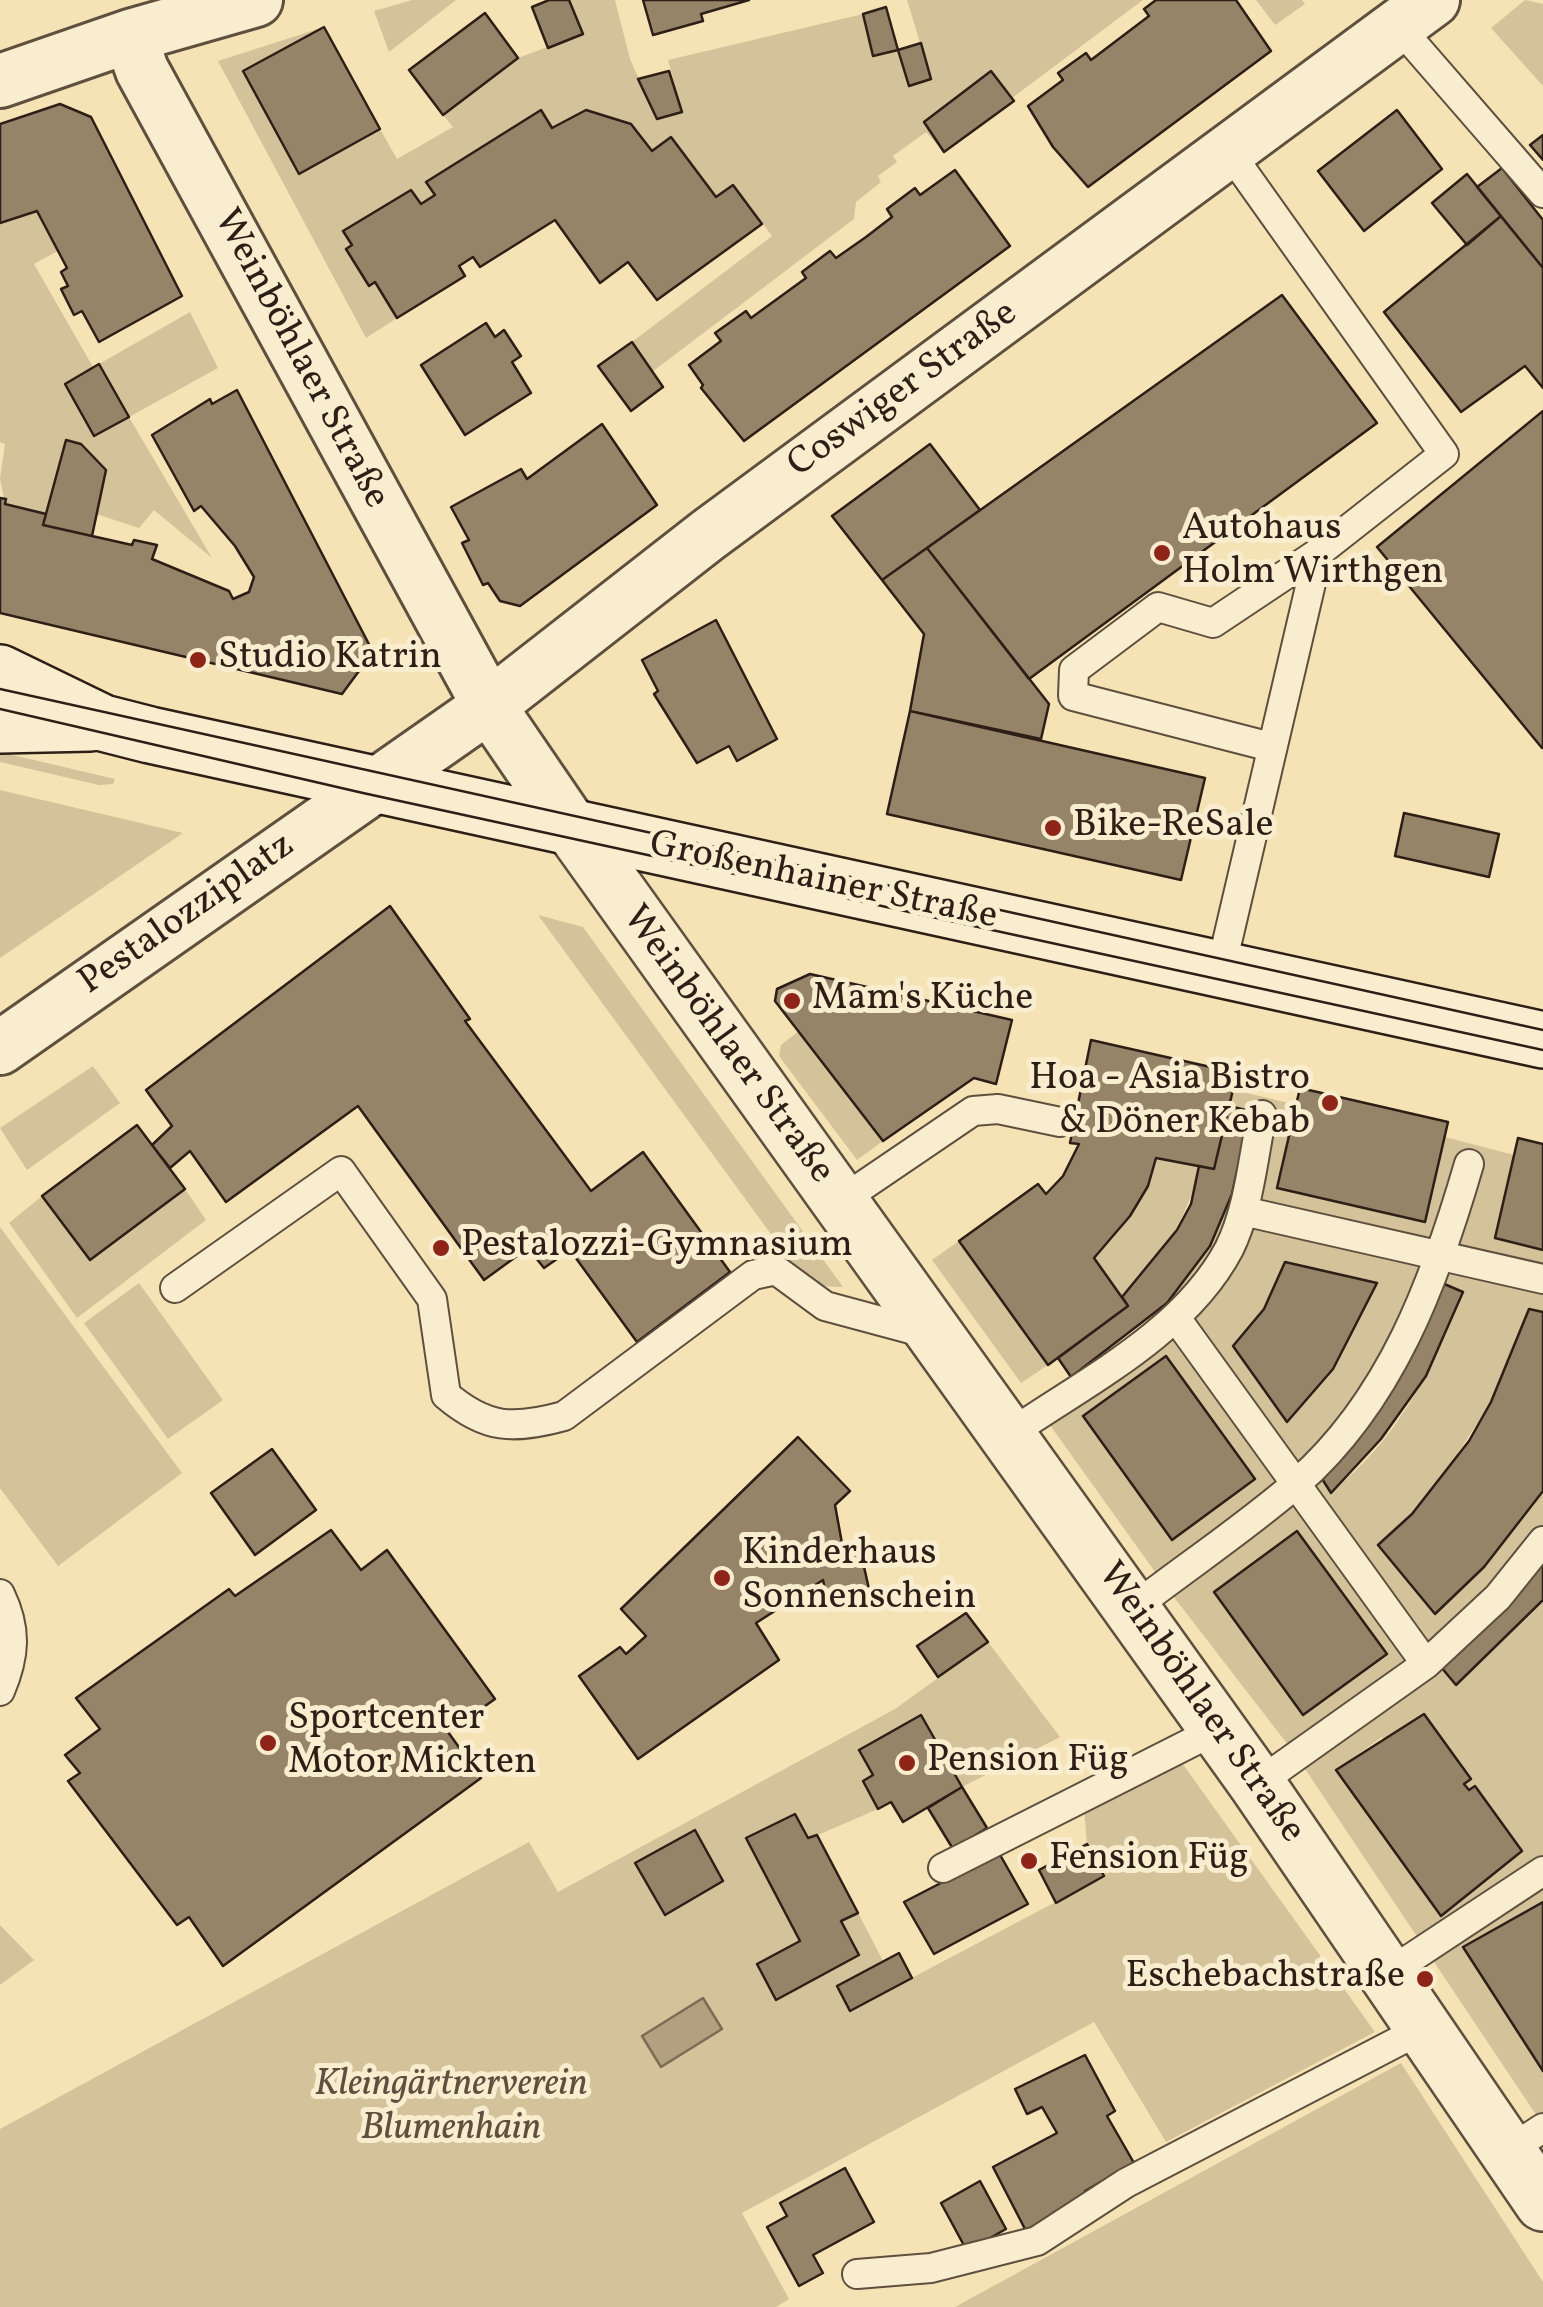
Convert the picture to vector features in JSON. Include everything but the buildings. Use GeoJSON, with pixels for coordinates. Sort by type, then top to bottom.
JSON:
{"type":"FeatureCollection","features":[{"type":"Feature","properties":{"kind":"street"},"geometry":{"type":"LineString","coordinates":[[0,81],[130,36],[256,0]]}},
{"type":"Feature","properties":{"kind":"street","name":"Coswiger Straße"},"geometry":{"type":"LineString","coordinates":[[376,784],[489,706],[708,534],[1416,13]]}},
{"type":"Feature","properties":{"kind":"street","name":"Weinböhlaer Straße"},"geometry":{"type":"LineString","coordinates":[[130,36],[142,70],[489,706],[1257,1784],[1424,2028],[1525,2140],[1543,2202]]}},
{"type":"Feature","properties":{"kind":"street","name":"Großenhainer Straße"},"geometry":{"type":"LineString","coordinates":[[0,673],[103,723],[1543,1040]]}},
{"type":"Feature","properties":{"kind":"street","name":"Großenhainer Straße"},"geometry":{"type":"LineString","coordinates":[[0,725],[103,723]]}},
{"type":"Feature","properties":{"kind":"street","name":"Pestalozziplatz"},"geometry":{"type":"LineString","coordinates":[[0,1048],[376,784]]}},
{"type":"Feature","properties":{"kind":"lane"},"geometry":{"type":"LineString","coordinates":[[1416,13],[1543,194]]}},
{"type":"Feature","properties":{"kind":"lane"},"geometry":{"type":"LineString","coordinates":[[1230,153],[1444,454],[1318,553],[1213,623],[1158,607],[1074,670],[1073,696],[1271,747]]}},
{"type":"Feature","properties":{"kind":"lane"},"geometry":{"type":"LineString","coordinates":[[1221,968],[1318,553]]}},
{"type":"Feature","properties":{"kind":"lane","name":"Großenhainer Straße"},"geometry":{"type":"LineString","coordinates":[[0,699],[103,723]]}},
{"type":"Feature","properties":{"kind":"lane"},"geometry":{"type":"LineString","coordinates":[[839,1202],[973,1111],[998,1109],[1060,1122]]}},
{"type":"Feature","properties":{"kind":"lane"},"geometry":{"type":"LineString","coordinates":[[1008,1436],[1176,1318],[1228,1249],[1243,1211],[1262,1114]]}},
{"type":"Feature","properties":{"kind":"lane"},"geometry":{"type":"LineString","coordinates":[[1132,1609],[1297,1483],[1332,1448],[1404,1342],[1442,1256],[1468,1164]]}},
{"type":"Feature","properties":{"kind":"lane"},"geometry":{"type":"LineString","coordinates":[[175,1288],[340,1172],[432,1299],[446,1395],[475,1419],[530,1426],[564,1416],[753,1275],[776,1270],[825,1306],[936,1336]]}},
{"type":"Feature","properties":{"kind":"lane"},"geometry":{"type":"LineString","coordinates":[[1243,1211],[1543,1279]]}},
{"type":"Feature","properties":{"kind":"lane"},"geometry":{"type":"LineString","coordinates":[[1176,1318],[1426,1664]]}},
{"type":"Feature","properties":{"kind":"lane"},"geometry":{"type":"LineString","coordinates":[[1257,1784],[1426,1664],[1498,1597],[1543,1541]]}},
{"type":"Feature","properties":{"kind":"lane"},"geometry":{"type":"LineString","coordinates":[[0,1594],[10,1615],[14,1656],[0,1691]]}},
{"type":"Feature","properties":{"kind":"lane"},"geometry":{"type":"LineString","coordinates":[[943,1868],[1218,1730]]}},
{"type":"Feature","properties":{"kind":"lane"},"geometry":{"type":"LineString","coordinates":[[1387,1974],[1543,1871]]}},
{"type":"Feature","properties":{"kind":"lane"},"geometry":{"type":"LineString","coordinates":[[857,2274],[931,2268],[1036,2242],[1126,2183],[1424,2028]]}},
{"type":"Feature","properties":{"kind":"green space"},"geometry":{"type":"Polygon","coordinates":[[[412,0],[456,0],[389,52],[374,11],[412,0]]]}},
{"type":"Feature","properties":{"kind":"green space"},"geometry":{"type":"Polygon","coordinates":[[[569,0],[615,0],[630,59],[657,119],[682,112],[668,60],[863,14],[873,56],[898,50],[909,86],[931,79],[907,0],[1143,0],[1012,98],[990,72],[925,121],[944,152],[926,132],[893,156],[897,162],[878,176],[881,182],[856,202],[854,219],[652,372],[632,342],[772,236],[734,185],[716,197],[671,137],[652,151],[631,124],[586,110],[552,128],[540,110],[426,181],[435,195],[421,204],[411,190],[343,230],[352,245],[346,250],[368,285],[375,282],[397,318],[366,338],[218,61],[324,27],[299,173],[380,129],[397,159],[453,127],[443,115],[518,58],[582,34],[569,0]]]}},
{"type":"Feature","properties":{"kind":"green space"},"geometry":{"type":"Polygon","coordinates":[[[1256,0],[1302,0],[1305,4],[1275,25],[1256,0]]]}},
{"type":"Feature","properties":{"kind":"green space"},"geometry":{"type":"Polygon","coordinates":[[[1525,0],[1543,4],[1543,86],[1491,28],[1525,0]]]}},
{"type":"Feature","properties":{"kind":"green space"},"geometry":{"type":"Polygon","coordinates":[[[37,211],[58,251],[34,264],[93,367],[65,384],[94,436],[99,364],[190,312],[218,368],[129,417],[212,558],[154,510],[139,528],[96,514],[106,470],[81,444],[66,441],[46,514],[5,504],[0,479],[5,444],[0,442],[0,223],[37,211]]]}},
{"type":"Feature","properties":{"kind":"green space"},"geometry":{"type":"Polygon","coordinates":[[[0,752],[115,779],[113,784],[99,785],[0,762],[0,752]]]}},
{"type":"Feature","properties":{"kind":"green space"},"geometry":{"type":"Polygon","coordinates":[[[0,790],[183,833],[0,958],[0,790]]]}},
{"type":"Feature","properties":{"kind":"green space"},"geometry":{"type":"Polygon","coordinates":[[[538,915],[583,927],[843,1287],[821,1286],[792,1263],[538,915]]]}},
{"type":"Feature","properties":{"kind":"green space"},"geometry":{"type":"Polygon","coordinates":[[[800,1030],[883,1141],[857,1160],[779,1056],[781,1045],[800,1030]]]}},
{"type":"Feature","properties":{"kind":"green space"},"geometry":{"type":"Polygon","coordinates":[[[93,1066],[120,1103],[27,1170],[0,1128],[93,1066]]]}},
{"type":"Feature","properties":{"kind":"green space"},"geometry":{"type":"Polygon","coordinates":[[[1234,1090],[1297,1105],[1425,1222],[1445,1137],[1514,1155],[1495,1238],[1543,1250],[1543,1312],[1529,1309],[1491,1402],[1441,1479],[1435,1614],[1484,1567],[1543,1491],[1543,1563],[1456,1684],[1543,1600],[1543,1902],[1463,1947],[1543,2071],[1543,2125],[1295,1754],[1163,1583],[1047,1421],[1156,1344],[1142,1326],[1186,1279],[1203,1254],[1235,1175],[1250,1112],[1229,1106],[1234,1090]],[[1286,1262],[1263,1309],[1233,1346],[1287,1421],[1333,1369],[1376,1284],[1286,1262]],[[1443,1283],[1319,1475],[1330,1492],[1353,1473],[1393,1428],[1425,1376],[1463,1293],[1443,1283]],[[1166,1356],[1083,1416],[1172,1540],[1255,1479],[1166,1356]],[[1214,1592],[1303,1714],[1386,1654],[1214,1592]],[[1424,1714],[1386,1741],[1382,1737],[1336,1770],[1442,1916],[1522,1850],[1476,1786],[1469,1790],[1464,1784],[1471,1779],[1424,1714]]]}},
{"type":"Feature","properties":{"kind":"green space"},"geometry":{"type":"Polygon","coordinates":[[[1156,1158],[1199,1166],[1188,1204],[1171,1238],[1122,1297],[1094,1258],[1132,1212],[1156,1158]]]}},
{"type":"Feature","properties":{"kind":"green space"},"geometry":{"type":"Polygon","coordinates":[[[185,1189],[206,1220],[77,1318],[9,1223],[42,1196],[90,1260],[185,1189]]]}},
{"type":"Feature","properties":{"kind":"green space"},"geometry":{"type":"Polygon","coordinates":[[[0,1227],[182,1473],[58,1566],[0,1488],[0,1227]]]}},
{"type":"Feature","properties":{"kind":"green space"},"geometry":{"type":"Polygon","coordinates":[[[959,1241],[1048,1365],[1021,1383],[932,1260],[959,1241]]]}},
{"type":"Feature","properties":{"kind":"green space"},"geometry":{"type":"Polygon","coordinates":[[[139,1283],[223,1400],[168,1439],[84,1323],[139,1283]]]}},
{"type":"Feature","properties":{"kind":"green space","name":"Kleingärtnerverein Blumenhain"},"geometry":{"type":"Polygon","coordinates":[[[988,1642],[1060,1737],[962,1787],[921,1715],[859,1750],[873,1775],[863,1782],[878,1809],[818,1835],[883,1961],[837,1986],[849,2011],[1103,1877],[1087,1844],[1084,1808],[1182,1763],[1375,2032],[1166,2142],[1094,2022],[742,2213],[789,2299],[776,2307],[0,2307],[0,2129],[529,1842],[558,1892],[895,1709],[988,1642]]]}},
{"type":"Feature","properties":{"kind":"green space"},"geometry":{"type":"Polygon","coordinates":[[[0,1925],[34,1960],[0,1985],[0,1925]]]}},
{"type":"Feature","properties":{"kind":"green space"},"geometry":{"type":"Polygon","coordinates":[[[1401,2063],[1543,2282],[1543,2307],[955,2307],[1401,2063]]]}},
{"type":"Feature","properties":{"kind":"shaded area"},"geometry":{"type":"Polygon","coordinates":[[[703,1998],[722,2029],[661,2067],[642,2036],[703,1998]]]}},
{"type":"Feature","properties":{"kind":"tram line"},"geometry":{"type":"LineString","coordinates":[[0,689],[1543,1030]]}},
{"type":"Feature","properties":{"kind":"tram line"},"geometry":{"type":"LineString","coordinates":[[0,709],[363,793],[1543,1050]]}},
{"type":"Feature","properties":{"kind":"place","name":"Autohaus Holm Wirthgen"},"geometry":{"type":"Point","coordinates":[1162,553]}},
{"type":"Feature","properties":{"kind":"place","name":"Studio Katrin"},"geometry":{"type":"Point","coordinates":[198,660]}},
{"type":"Feature","properties":{"kind":"place","name":"Bike-ReSale"},"geometry":{"type":"Point","coordinates":[1053,828]}},
{"type":"Feature","properties":{"kind":"place","name":"Mam's Küche"},"geometry":{"type":"Point","coordinates":[792,1001]}},
{"type":"Feature","properties":{"kind":"place","name":"Hoa - Asia Bistro & Döner Kebab"},"geometry":{"type":"Point","coordinates":[1330,1103]}},
{"type":"Feature","properties":{"kind":"place","name":"Pestalozzi-Gymnasium"},"geometry":{"type":"Point","coordinates":[441,1248]}},
{"type":"Feature","properties":{"kind":"place","name":"Kinderhaus Sonnenschein"},"geometry":{"type":"Point","coordinates":[722,1578]}},
{"type":"Feature","properties":{"kind":"place","name":"Sportcenter Motor Mickten"},"geometry":{"type":"Point","coordinates":[268,1743]}},
{"type":"Feature","properties":{"kind":"place","name":"Pension Füg"},"geometry":{"type":"Point","coordinates":[907,1763]}},
{"type":"Feature","properties":{"kind":"place","name":"Fension Füg"},"geometry":{"type":"Point","coordinates":[1029,1861]}},
{"type":"Feature","properties":{"kind":"place","name":"Eschebachstraße"},"geometry":{"type":"Point","coordinates":[1425,1979]}}]}
